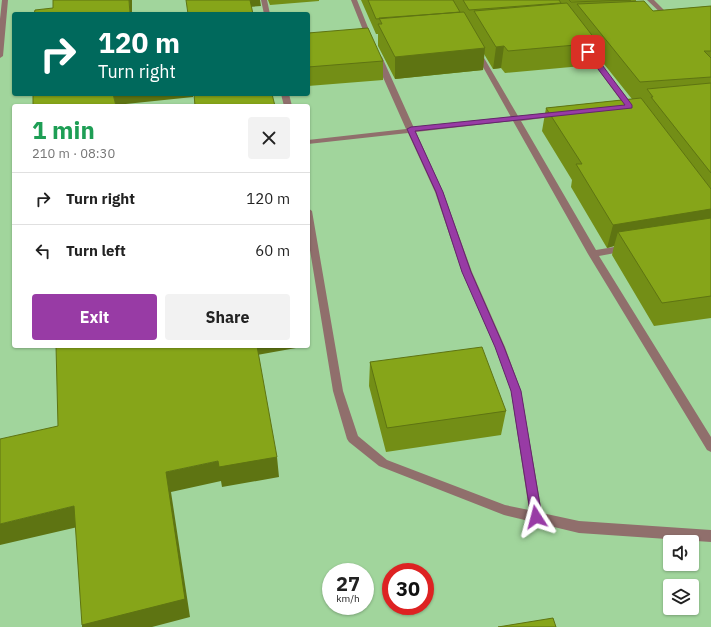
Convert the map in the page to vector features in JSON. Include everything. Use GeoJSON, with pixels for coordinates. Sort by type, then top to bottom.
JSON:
{"type":"FeatureCollection","features":[{"type":"Feature","properties":{"kind":"street"},"geometry":{"type":"LineString","coordinates":[[0,56],[6,0]]}},
{"type":"Feature","properties":{"kind":"street"},"geometry":{"type":"LineString","coordinates":[[264,0],[267,12]]}},
{"type":"Feature","properties":{"kind":"street"},"geometry":{"type":"LineString","coordinates":[[354,0],[369,38],[440,192],[467,272],[500,347],[516,391],[536,517]]}},
{"type":"Feature","properties":{"kind":"street"},"geometry":{"type":"LineString","coordinates":[[650,0],[671,16],[659,16]]}},
{"type":"Feature","properties":{"kind":"street"},"geometry":{"type":"LineString","coordinates":[[580,40],[639,120]]}},
{"type":"Feature","properties":{"kind":"street"},"geometry":{"type":"LineString","coordinates":[[472,42],[593,254],[711,448]]}},
{"type":"Feature","properties":{"kind":"street"},"geometry":{"type":"LineString","coordinates":[[310,142],[411,129],[568,113]]}},
{"type":"Feature","properties":{"kind":"street"},"geometry":{"type":"LineString","coordinates":[[310,223],[338,391],[353,439],[382,463],[504,510],[579,527],[711,536]]}},
{"type":"Feature","properties":{"kind":"street"},"geometry":{"type":"LineString","coordinates":[[593,254],[632,248]]}},
{"type":"Feature","properties":{"kind":"building"},"geometry":{"type":"Polygon","coordinates":[[[53,0],[129,0],[130,12],[34,12],[35,10],[53,8],[53,0]]]}},
{"type":"Feature","properties":{"kind":"building"},"geometry":{"type":"Polygon","coordinates":[[[186,0],[250,0],[253,12],[188,12],[186,0]]]}},
{"type":"Feature","properties":{"kind":"building"},"geometry":{"type":"Polygon","coordinates":[[[368,0],[453,0],[460,12],[376,19],[368,0]]]}},
{"type":"Feature","properties":{"kind":"building"},"geometry":{"type":"Polygon","coordinates":[[[463,0],[559,0],[561,3],[469,10],[463,0]]]}},
{"type":"Feature","properties":{"kind":"building"},"geometry":{"type":"Polygon","coordinates":[[[569,0],[631,0],[571,2],[569,0]]]}},
{"type":"Feature","properties":{"kind":"building"},"geometry":{"type":"Polygon","coordinates":[[[644,1],[653,11],[711,6],[711,51],[704,51],[711,58],[711,77],[640,82],[577,4],[644,1]]]}},
{"type":"Feature","properties":{"kind":"building"},"geometry":{"type":"Polygon","coordinates":[[[567,3],[598,43],[508,51],[504,46],[496,47],[474,11],[567,3]]]}},
{"type":"Feature","properties":{"kind":"building"},"geometry":{"type":"Polygon","coordinates":[[[464,12],[485,48],[395,57],[378,24],[382,24],[379,18],[464,12]]]}},
{"type":"Feature","properties":{"kind":"building"},"geometry":{"type":"Polygon","coordinates":[[[368,28],[383,61],[310,67],[310,33],[368,28]]]}},
{"type":"Feature","properties":{"kind":"building"},"geometry":{"type":"Polygon","coordinates":[[[711,83],[711,173],[651,97],[653,97],[647,89],[711,83]]]}},
{"type":"Feature","properties":{"kind":"building"},"geometry":{"type":"Polygon","coordinates":[[[33,96],[114,96],[116,104],[33,104],[33,96]]]}},
{"type":"Feature","properties":{"kind":"building"},"geometry":{"type":"Polygon","coordinates":[[[194,96],[272,96],[274,104],[195,104],[194,96]]]}},
{"type":"Feature","properties":{"kind":"building"},"geometry":{"type":"Polygon","coordinates":[[[641,98],[711,189],[711,209],[613,225],[576,164],[582,164],[546,108],[641,98]]]}},
{"type":"Feature","properties":{"kind":"building"},"geometry":{"type":"Polygon","coordinates":[[[711,218],[711,296],[662,303],[618,232],[711,218]]]}},
{"type":"Feature","properties":{"kind":"building"},"geometry":{"type":"Polygon","coordinates":[[[482,347],[506,411],[387,428],[370,362],[482,347]]]}},
{"type":"Feature","properties":{"kind":"building"},"geometry":{"type":"Polygon","coordinates":[[[56,348],[257,348],[277,457],[219,467],[218,461],[166,472],[185,599],[82,625],[74,506],[0,524],[0,439],[58,426],[56,348]]]}},
{"type":"Feature","properties":{"kind":"building"},"geometry":{"type":"Polygon","coordinates":[[[553,618],[556,627],[498,627],[553,618]]]}},
{"type":"Feature","properties":{"kind":"route"},"geometry":{"type":"LineString","coordinates":[[536,517],[516,391],[500,347],[467,272],[440,192],[411,129],[630,107],[588,52]]}}]}
